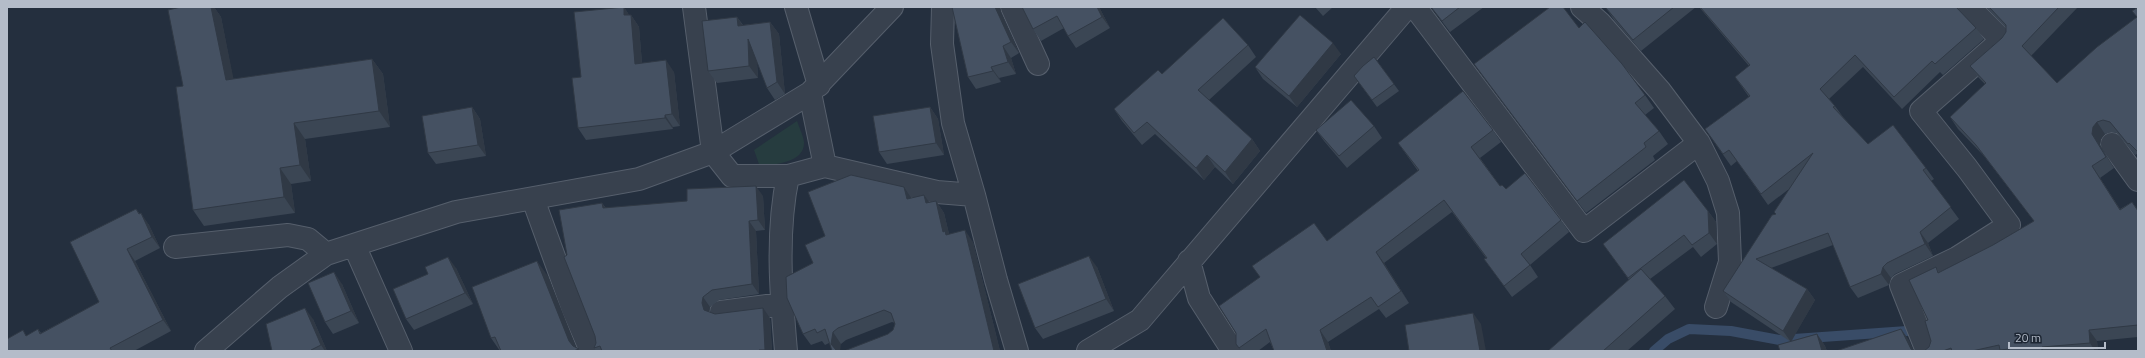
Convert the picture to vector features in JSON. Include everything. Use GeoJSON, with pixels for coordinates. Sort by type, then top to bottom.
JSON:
{"type":"FeatureCollection","features":[{"type":"Feature","properties":{"kind":"street"},"geometry":{"type":"LineString","coordinates":[[694,7],[713,152],[732,176],[788,176],[825,166],[937,192],[974,195]]}},
{"type":"Feature","properties":{"kind":"street"},"geometry":{"type":"LineString","coordinates":[[796,7],[814,89],[825,166]]}},
{"type":"Feature","properties":{"kind":"street"},"geometry":{"type":"LineString","coordinates":[[206,351],[280,288],[326,254],[456,212],[639,179],[713,152],[814,89],[892,7]]}},
{"type":"Feature","properties":{"kind":"street"},"geometry":{"type":"LineString","coordinates":[[943,7],[942,44],[953,123],[1017,351]]}},
{"type":"Feature","properties":{"kind":"street"},"geometry":{"type":"LineString","coordinates":[[1012,7],[1038,64]]}},
{"type":"Feature","properties":{"kind":"street"},"geometry":{"type":"LineString","coordinates":[[1088,351],[1140,320],[1407,7]]}},
{"type":"Feature","properties":{"kind":"street"},"geometry":{"type":"LineString","coordinates":[[1415,7],[1584,231],[1699,144]]}},
{"type":"Feature","properties":{"kind":"street"},"geometry":{"type":"LineString","coordinates":[[1582,7],[1600,23],[1660,91],[1699,144],[1718,181],[1728,213],[1730,262],[1716,307]]}},
{"type":"Feature","properties":{"kind":"street"},"geometry":{"type":"LineString","coordinates":[[1927,351],[1901,285],[1957,258],[2009,226],[1967,168],[1921,111],[2002,40],[1969,7]]}},
{"type":"Feature","properties":{"kind":"street"},"geometry":{"type":"LineString","coordinates":[[2112,144],[2138,180]]}},
{"type":"Feature","properties":{"kind":"street"},"geometry":{"type":"LineString","coordinates":[[786,351],[782,304],[782,203],[788,176]]}},
{"type":"Feature","properties":{"kind":"street"},"geometry":{"type":"LineString","coordinates":[[533,199],[573,309],[591,351]]}},
{"type":"Feature","properties":{"kind":"street"},"geometry":{"type":"LineString","coordinates":[[175,247],[288,235],[308,239],[326,254]]}},
{"type":"Feature","properties":{"kind":"street"},"geometry":{"type":"LineString","coordinates":[[354,245],[401,351]]}},
{"type":"Feature","properties":{"kind":"street"},"geometry":{"type":"LineString","coordinates":[[1189,262],[1199,298],[1234,351]]}},
{"type":"Feature","properties":{"kind":"street"},"geometry":{"type":"LineString","coordinates":[[721,312],[782,304]]}},
{"type":"Feature","properties":{"kind":"green space"},"geometry":{"type":"Polygon","coordinates":[[[797,121],[804,142],[803,149],[800,154],[788,161],[760,167],[754,150],[797,121]]]}},
{"type":"Feature","properties":{"kind":"building"},"geometry":{"type":"Polygon","coordinates":[[[181,7],[211,7],[226,80],[372,59],[379,111],[294,123],[300,165],[280,168],[284,197],[193,210],[176,87],[183,86],[168,10],[181,7]]]}},
{"type":"Feature","properties":{"kind":"building"},"geometry":{"type":"Polygon","coordinates":[[[624,7],[624,15],[631,15],[635,64],[666,60],[672,114],[665,115],[665,118],[578,128],[572,78],[581,77],[574,12],[624,7]]]}},
{"type":"Feature","properties":{"kind":"building"},"geometry":{"type":"Polygon","coordinates":[[[952,7],[995,7],[1011,42],[1003,46],[1008,62],[991,67],[993,71],[968,77],[952,7]]]}},
{"type":"Feature","properties":{"kind":"building"},"geometry":{"type":"Polygon","coordinates":[[[1022,7],[1097,7],[1102,17],[1068,36],[1057,16],[1033,29],[1022,7]]]}},
{"type":"Feature","properties":{"kind":"building"},"geometry":{"type":"Polygon","coordinates":[[[1431,7],[1460,7],[1442,21],[1431,7]]]}},
{"type":"Feature","properties":{"kind":"building"},"geometry":{"type":"Polygon","coordinates":[[[1550,7],[1563,7],[1579,28],[1585,22],[1622,64],[1645,95],[1635,103],[1659,131],[1644,143],[1646,147],[1577,201],[1474,64],[1550,7]]]}},
{"type":"Feature","properties":{"kind":"building"},"geometry":{"type":"Polygon","coordinates":[[[1674,7],[1633,40],[1606,8],[1674,7]]]}},
{"type":"Feature","properties":{"kind":"building"},"geometry":{"type":"Polygon","coordinates":[[[1700,7],[1956,7],[1976,28],[1935,64],[1932,61],[1894,97],[1855,55],[1820,89],[1835,106],[1833,107],[1868,144],[1893,125],[1926,168],[1923,170],[1951,207],[1920,232],[1925,244],[1887,263],[1883,267],[1881,274],[1850,287],[1828,233],[1756,259],[1807,289],[1783,331],[1723,291],[1772,215],[1776,214],[1774,212],[1813,153],[1761,194],[1729,150],[1723,154],[1705,129],[1750,96],[1735,77],[1750,65],[1700,7]]]}},
{"type":"Feature","properties":{"kind":"building"},"geometry":{"type":"Polygon","coordinates":[[[1989,7],[2059,7],[2022,46],[2057,83],[2097,47],[2137,17],[2132,11],[2138,7],[2138,152],[2129,143],[2128,144],[2110,122],[2103,120],[2097,122],[2093,127],[2092,134],[2106,157],[2092,166],[2120,210],[2132,202],[2138,211],[2138,325],[2089,330],[2090,343],[2042,347],[2042,351],[2009,351],[2009,349],[2000,350],[1999,345],[1972,351],[1952,351],[1951,348],[1943,351],[1924,351],[1929,347],[1931,341],[1925,321],[1928,320],[1909,280],[1936,267],[1938,273],[1993,245],[2034,221],[1976,145],[1950,117],[1986,83],[1970,66],[2002,38],[2006,32],[2006,25],[1989,7]]]}},
{"type":"Feature","properties":{"kind":"building"},"geometry":{"type":"Polygon","coordinates":[[[1300,15],[1333,43],[1289,96],[1255,67],[1300,15]]]}},
{"type":"Feature","properties":{"kind":"building"},"geometry":{"type":"Polygon","coordinates":[[[737,17],[738,26],[770,22],[777,82],[767,88],[748,39],[749,66],[708,71],[702,21],[737,17]]]}},
{"type":"Feature","properties":{"kind":"building"},"geometry":{"type":"Polygon","coordinates":[[[1223,18],[1248,45],[1198,90],[1252,139],[1225,172],[1207,155],[1196,168],[1147,122],[1134,133],[1114,109],[1158,70],[1162,74],[1223,18]]]}},
{"type":"Feature","properties":{"kind":"building"},"geometry":{"type":"Polygon","coordinates":[[[1374,57],[1394,84],[1372,100],[1354,76],[1374,57]]]}},
{"type":"Feature","properties":{"kind":"building"},"geometry":{"type":"Polygon","coordinates":[[[1463,91],[1493,130],[1471,147],[1500,186],[1502,185],[1506,189],[1525,173],[1561,220],[1521,254],[1530,265],[1504,286],[1484,259],[1487,258],[1444,200],[1376,252],[1401,291],[1378,307],[1371,297],[1320,330],[1327,351],[1274,351],[1266,329],[1239,348],[1236,344],[1236,333],[1219,306],[1260,277],[1252,266],[1314,223],[1327,241],[1419,170],[1398,143],[1463,91]]]}},
{"type":"Feature","properties":{"kind":"building"},"geometry":{"type":"Polygon","coordinates":[[[1351,100],[1374,126],[1339,156],[1316,130],[1351,100]]]}},
{"type":"Feature","properties":{"kind":"building"},"geometry":{"type":"Polygon","coordinates":[[[472,107],[478,145],[428,153],[422,116],[472,107]]]}},
{"type":"Feature","properties":{"kind":"building"},"geometry":{"type":"Polygon","coordinates":[[[930,107],[936,143],[879,152],[873,116],[930,107]]]}},
{"type":"Feature","properties":{"kind":"building"},"geometry":{"type":"Polygon","coordinates":[[[851,175],[904,187],[907,199],[924,195],[926,203],[936,201],[943,232],[945,231],[946,235],[965,230],[994,351],[844,351],[888,334],[893,330],[895,324],[891,313],[884,310],[838,328],[833,332],[831,344],[836,350],[840,351],[832,351],[825,329],[817,333],[815,329],[803,334],[787,298],[786,277],[813,263],[805,245],[825,236],[808,192],[851,175]]]}},
{"type":"Feature","properties":{"kind":"building"},"geometry":{"type":"Polygon","coordinates":[[[1684,180],[1708,211],[1709,233],[1692,245],[1684,235],[1628,278],[1603,244],[1684,180]]]}},
{"type":"Feature","properties":{"kind":"building"},"geometry":{"type":"Polygon","coordinates":[[[756,186],[758,220],[749,221],[752,284],[712,290],[703,297],[702,303],[704,310],[715,314],[763,308],[765,350],[602,351],[600,346],[594,348],[596,343],[595,336],[564,257],[567,255],[559,210],[602,203],[603,208],[687,201],[687,189],[756,186]]]}},
{"type":"Feature","properties":{"kind":"building"},"geometry":{"type":"Polygon","coordinates":[[[136,209],[139,214],[141,213],[152,237],[127,249],[163,320],[110,348],[112,351],[7,351],[7,339],[23,330],[26,336],[38,329],[40,334],[99,302],[70,242],[136,209]]]}},
{"type":"Feature","properties":{"kind":"building"},"geometry":{"type":"Polygon","coordinates":[[[1089,256],[1106,299],[1035,328],[1018,284],[1089,256]]]}},
{"type":"Feature","properties":{"kind":"building"},"geometry":{"type":"Polygon","coordinates":[[[448,257],[465,293],[406,319],[393,289],[428,274],[425,267],[448,257]]]}},
{"type":"Feature","properties":{"kind":"building"},"geometry":{"type":"Polygon","coordinates":[[[537,261],[569,341],[573,346],[579,349],[573,351],[501,351],[495,337],[491,338],[472,287],[537,261]]]}},
{"type":"Feature","properties":{"kind":"building"},"geometry":{"type":"Polygon","coordinates":[[[1641,269],[1665,296],[1603,351],[1548,351],[1641,269]]]}},
{"type":"Feature","properties":{"kind":"building"},"geometry":{"type":"Polygon","coordinates":[[[334,272],[351,311],[325,322],[308,283],[334,272]]]}},
{"type":"Feature","properties":{"kind":"building"},"geometry":{"type":"Polygon","coordinates":[[[305,308],[321,345],[311,351],[272,351],[266,324],[305,308]]]}},
{"type":"Feature","properties":{"kind":"building"},"geometry":{"type":"Polygon","coordinates":[[[1473,313],[1480,351],[1409,351],[1405,325],[1473,313]]]}},
{"type":"Feature","properties":{"kind":"building"},"geometry":{"type":"Polygon","coordinates":[[[1901,329],[1911,349],[1915,351],[1836,351],[1901,329]]]}},
{"type":"Feature","properties":{"kind":"building"},"geometry":{"type":"Polygon","coordinates":[[[1817,334],[1822,351],[1780,351],[1778,345],[1817,334]]]}},
{"type":"Feature","properties":{"kind":"waterway"},"geometry":{"type":"LineString","coordinates":[[1654,351],[1668,339],[1689,329],[1731,331],[1780,340],[1907,331]]}}]}
